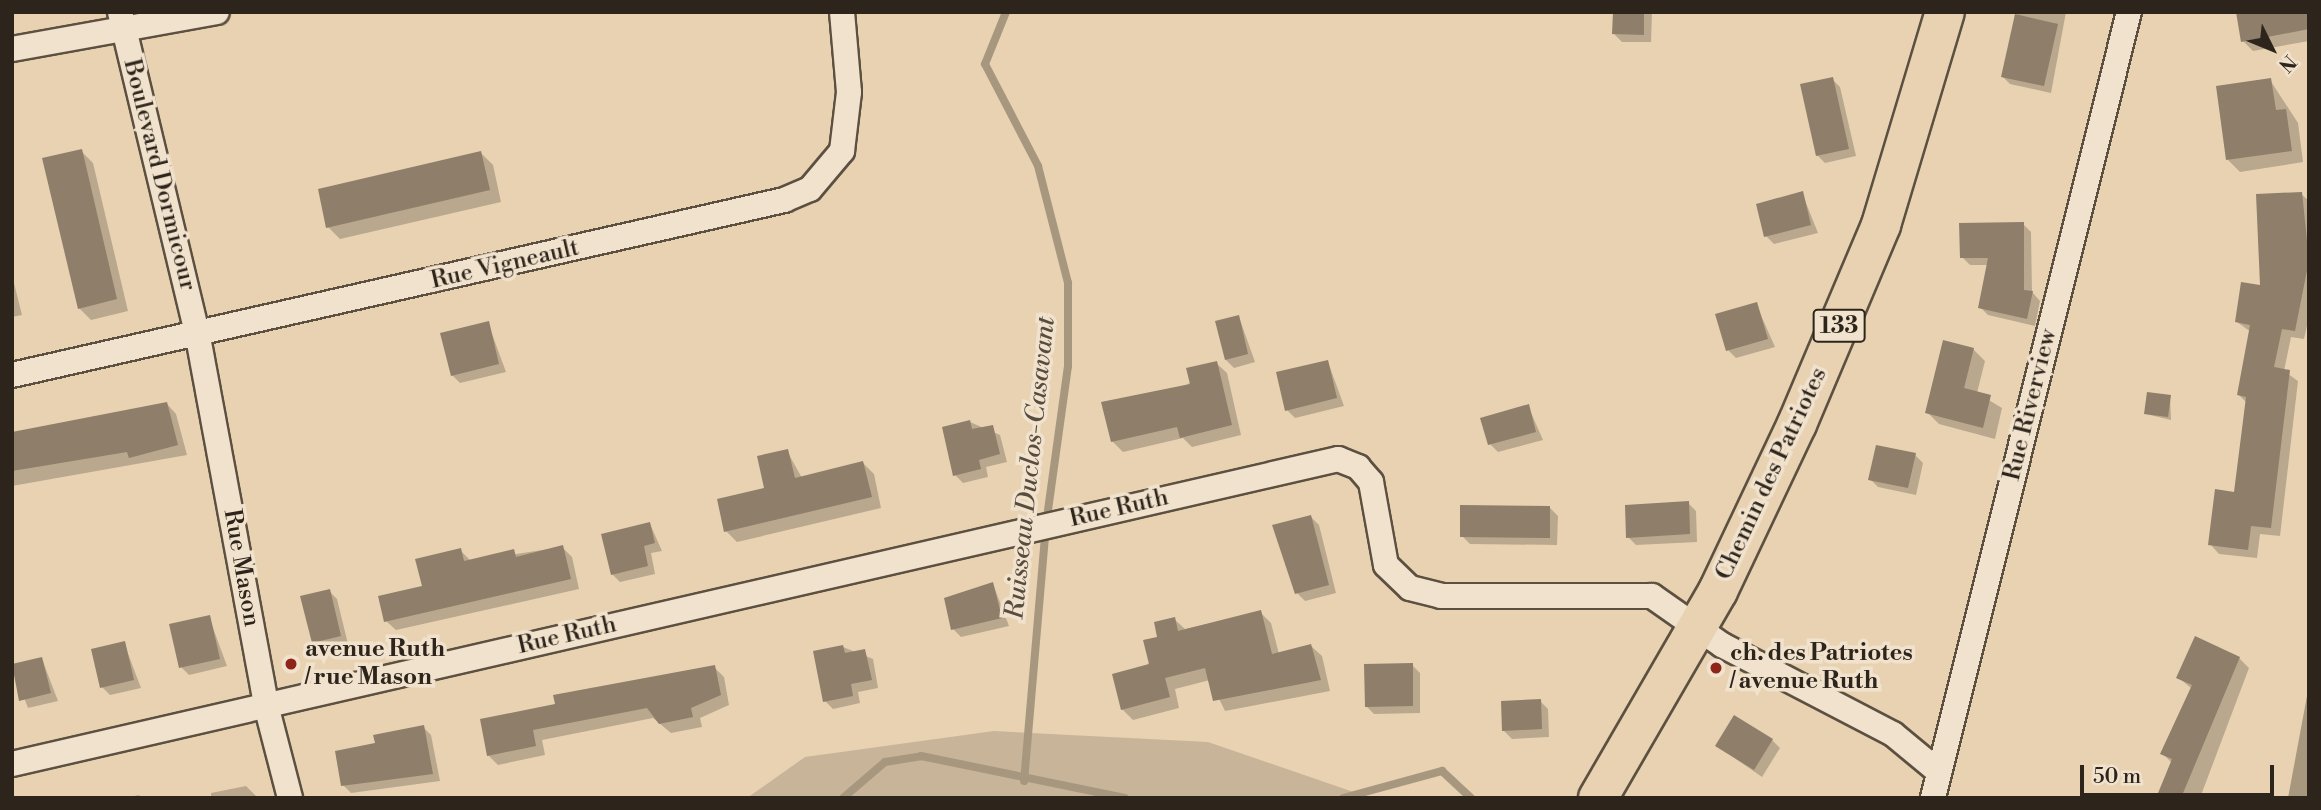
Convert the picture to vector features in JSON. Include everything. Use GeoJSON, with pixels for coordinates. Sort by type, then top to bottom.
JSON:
{"type":"FeatureCollection","features":[{"type":"Feature","properties":{"kind":"main road","name":"Chemin des Patriotes"},"geometry":{"type":"LineString","coordinates":[[1598,798],[1699,627],[1769,487],[1861,274],[1909,141],[1945,12]]}},
{"type":"Feature","properties":{"kind":"street"},"geometry":{"type":"LineString","coordinates":[[12,49],[122,22],[216,12]]}},
{"type":"Feature","properties":{"kind":"street","name":"Rue Vigneault"},"geometry":{"type":"LineString","coordinates":[[12,375],[198,337],[784,200],[810,188],[837,160],[847,131],[842,12]]}},
{"type":"Feature","properties":{"kind":"street","name":"Rue Riverview"},"geometry":{"type":"LineString","coordinates":[[1933,798],[2129,12]]}},
{"type":"Feature","properties":{"kind":"street","name":"Boulevard Dormicour"},"geometry":{"type":"LineString","coordinates":[[122,22],[198,337]]}},
{"type":"Feature","properties":{"kind":"street","name":"Rue Mason"},"geometry":{"type":"LineString","coordinates":[[198,337],[266,705],[290,798]]}},
{"type":"Feature","properties":{"kind":"street","name":"Rue Ruth"},"geometry":{"type":"LineString","coordinates":[[12,764],[1338,459],[1358,467],[1371,482],[1386,565],[1410,588],[1441,596],[1645,595],[1666,601],[1722,645],[1871,721],[1939,772]]}},
{"type":"Feature","properties":{"kind":"shaded area"},"geometry":{"type":"Polygon","coordinates":[[[2309,685],[2309,798],[2288,798],[2304,712],[2309,685]]]}},
{"type":"Feature","properties":{"kind":"shaded area"},"geometry":{"type":"Polygon","coordinates":[[[994,731],[1208,742],[1371,798],[747,798],[805,757],[994,731]]]}},
{"type":"Feature","properties":{"kind":"building"},"geometry":{"type":"Polygon","coordinates":[[[1613,12],[1644,12],[1644,35],[1612,34],[1613,12]]]}},
{"type":"Feature","properties":{"kind":"building"},"geometry":{"type":"Polygon","coordinates":[[[2236,12],[2309,12],[2309,29],[2241,42],[2236,12]]]}},
{"type":"Feature","properties":{"kind":"building"},"geometry":{"type":"Polygon","coordinates":[[[2015,14],[2058,24],[2044,86],[2001,77],[2015,14]]]}},
{"type":"Feature","properties":{"kind":"building"},"geometry":{"type":"Polygon","coordinates":[[[1833,77],[1849,149],[1816,156],[1800,84],[1833,77]]]}},
{"type":"Feature","properties":{"kind":"building"},"geometry":{"type":"Polygon","coordinates":[[[2271,78],[2276,110],[2286,109],[2292,151],[2226,160],[2216,86],[2271,78]]]}},
{"type":"Feature","properties":{"kind":"building"},"geometry":{"type":"Polygon","coordinates":[[[82,149],[117,299],[78,309],[42,158],[82,149]]]}},
{"type":"Feature","properties":{"kind":"building"},"geometry":{"type":"Polygon","coordinates":[[[481,151],[490,190],[326,228],[318,189],[481,151]]]}},
{"type":"Feature","properties":{"kind":"building"},"geometry":{"type":"Polygon","coordinates":[[[1803,191],[1811,225],[1764,237],[1756,204],[1803,191]]]}},
{"type":"Feature","properties":{"kind":"building"},"geometry":{"type":"Polygon","coordinates":[[[2302,192],[2309,260],[2295,331],[2282,329],[2274,367],[2290,370],[2271,528],[2251,526],[2248,550],[2208,545],[2215,489],[2234,492],[2246,397],[2237,395],[2250,325],[2235,322],[2241,282],[2260,285],[2256,194],[2302,192]]]}},
{"type":"Feature","properties":{"kind":"building"},"geometry":{"type":"Polygon","coordinates":[[[2024,222],[2024,290],[2033,291],[2027,319],[1978,308],[1988,258],[1960,258],[1959,223],[2024,222]]]}},
{"type":"Feature","properties":{"kind":"building"},"geometry":{"type":"Polygon","coordinates":[[[1757,302],[1768,339],[1726,351],[1715,314],[1757,302]]]}},
{"type":"Feature","properties":{"kind":"building"},"geometry":{"type":"Polygon","coordinates":[[[1239,315],[1248,354],[1225,360],[1215,321],[1239,315]]]}},
{"type":"Feature","properties":{"kind":"building"},"geometry":{"type":"Polygon","coordinates":[[[489,321],[499,364],[451,376],[440,333],[489,321]]]}},
{"type":"Feature","properties":{"kind":"building"},"geometry":{"type":"Polygon","coordinates":[[[1943,340],[1974,348],[1964,388],[1991,395],[1983,428],[1925,413],[1943,340]]]}},
{"type":"Feature","properties":{"kind":"building"},"geometry":{"type":"Polygon","coordinates":[[[1328,360],[1337,398],[1285,411],[1276,372],[1328,360]]]}},
{"type":"Feature","properties":{"kind":"building"},"geometry":{"type":"Polygon","coordinates":[[[1217,361],[1232,425],[1180,438],[1177,427],[1111,442],[1101,402],[1190,384],[1186,368],[1217,361]]]}},
{"type":"Feature","properties":{"kind":"building"},"geometry":{"type":"Polygon","coordinates":[[[2147,392],[2171,395],[2168,417],[2144,414],[2147,392]]]}},
{"type":"Feature","properties":{"kind":"building"},"geometry":{"type":"Polygon","coordinates":[[[167,402],[178,445],[129,458],[127,452],[12,471],[12,432],[167,402]]]}},
{"type":"Feature","properties":{"kind":"building"},"geometry":{"type":"Polygon","coordinates":[[[1529,404],[1536,432],[1488,445],[1480,418],[1529,404]]]}},
{"type":"Feature","properties":{"kind":"building"},"geometry":{"type":"Polygon","coordinates":[[[970,420],[972,429],[993,425],[1000,454],[979,460],[981,469],[953,476],[942,427],[970,420]]]}},
{"type":"Feature","properties":{"kind":"building"},"geometry":{"type":"Polygon","coordinates":[[[1876,445],[1916,453],[1908,488],[1868,480],[1876,445]]]}},
{"type":"Feature","properties":{"kind":"building"},"geometry":{"type":"Polygon","coordinates":[[[788,449],[795,478],[863,461],[872,497],[724,532],[717,499],[764,488],[757,456],[788,449]]]}},
{"type":"Feature","properties":{"kind":"building"},"geometry":{"type":"Polygon","coordinates":[[[1689,501],[1690,534],[1626,538],[1625,505],[1689,501]]]}},
{"type":"Feature","properties":{"kind":"building"},"geometry":{"type":"Polygon","coordinates":[[[1460,505],[1550,506],[1550,538],[1460,537],[1460,505]]]}},
{"type":"Feature","properties":{"kind":"building"},"geometry":{"type":"Polygon","coordinates":[[[1311,515],[1329,585],[1295,594],[1272,525],[1311,515]]]}},
{"type":"Feature","properties":{"kind":"building"},"geometry":{"type":"Polygon","coordinates":[[[650,522],[655,543],[644,546],[648,566],[611,575],[601,534],[650,522]]]}},
{"type":"Feature","properties":{"kind":"building"},"geometry":{"type":"Polygon","coordinates":[[[563,545],[571,579],[384,622],[378,596],[422,586],[415,559],[461,548],[464,561],[514,549],[516,557],[563,545]]]}},
{"type":"Feature","properties":{"kind":"building"},"geometry":{"type":"Polygon","coordinates":[[[993,582],[1002,618],[951,630],[944,598],[993,582]]]}},
{"type":"Feature","properties":{"kind":"building"},"geometry":{"type":"Polygon","coordinates":[[[330,589],[341,636],[312,643],[300,596],[330,589]]]}},
{"type":"Feature","properties":{"kind":"building"},"geometry":{"type":"Polygon","coordinates":[[[1261,610],[1272,654],[1311,644],[1321,680],[1213,701],[1205,668],[1165,678],[1170,697],[1121,710],[1112,674],[1149,664],[1143,640],[1157,637],[1154,622],[1175,617],[1178,631],[1261,610]]]}},
{"type":"Feature","properties":{"kind":"building"},"geometry":{"type":"Polygon","coordinates":[[[210,615],[220,659],[179,668],[169,624],[210,615]]]}},
{"type":"Feature","properties":{"kind":"building"},"geometry":{"type":"Polygon","coordinates":[[[2195,636],[2240,657],[2181,798],[2156,798],[2172,759],[2160,754],[2192,685],[2176,678],[2195,636]]]}},
{"type":"Feature","properties":{"kind":"building"},"geometry":{"type":"Polygon","coordinates":[[[125,641],[134,680],[100,688],[91,649],[125,641]]]}},
{"type":"Feature","properties":{"kind":"building"},"geometry":{"type":"Polygon","coordinates":[[[843,645],[845,653],[865,649],[872,680],[851,684],[853,696],[823,702],[813,651],[843,645]]]}},
{"type":"Feature","properties":{"kind":"building"},"geometry":{"type":"Polygon","coordinates":[[[42,657],[51,693],[19,701],[12,664],[42,657]]]}},
{"type":"Feature","properties":{"kind":"building"},"geometry":{"type":"Polygon","coordinates":[[[1413,663],[1413,706],[1365,707],[1364,664],[1413,663]]]}},
{"type":"Feature","properties":{"kind":"building"},"geometry":{"type":"Polygon","coordinates":[[[715,665],[721,695],[691,708],[693,717],[659,724],[647,708],[533,730],[536,746],[487,756],[480,719],[555,704],[553,695],[715,665]]]}},
{"type":"Feature","properties":{"kind":"building"},"geometry":{"type":"Polygon","coordinates":[[[1541,699],[1542,729],[1502,731],[1501,701],[1541,699]]]}},
{"type":"Feature","properties":{"kind":"building"},"geometry":{"type":"Polygon","coordinates":[[[1734,715],[1773,739],[1754,770],[1715,746],[1734,715]]]}},
{"type":"Feature","properties":{"kind":"building"},"geometry":{"type":"Polygon","coordinates":[[[424,725],[433,774],[341,786],[335,751],[375,743],[373,735],[424,725]]]}},
{"type":"Feature","properties":{"kind":"waterway","name":"Ruisseau Duclos-Casavant"},"geometry":{"type":"LineString","coordinates":[[1006,12],[985,64],[1038,166],[1068,283],[1068,366],[1046,525],[1024,781]]}},
{"type":"Feature","properties":{"kind":"waterway"},"geometry":{"type":"LineString","coordinates":[[843,798],[885,762],[921,756],[1125,798]]}},
{"type":"Feature","properties":{"kind":"waterway"},"geometry":{"type":"LineString","coordinates":[[1343,798],[1442,771],[1471,798]]}},
{"type":"Feature","properties":{"kind":"place","name":"avenue Ruth / rue Mason"},"geometry":{"type":"Point","coordinates":[291,664]}},
{"type":"Feature","properties":{"kind":"place","name":"ch. des Patriotes / avenue Ruth"},"geometry":{"type":"Point","coordinates":[1716,668]}}]}
